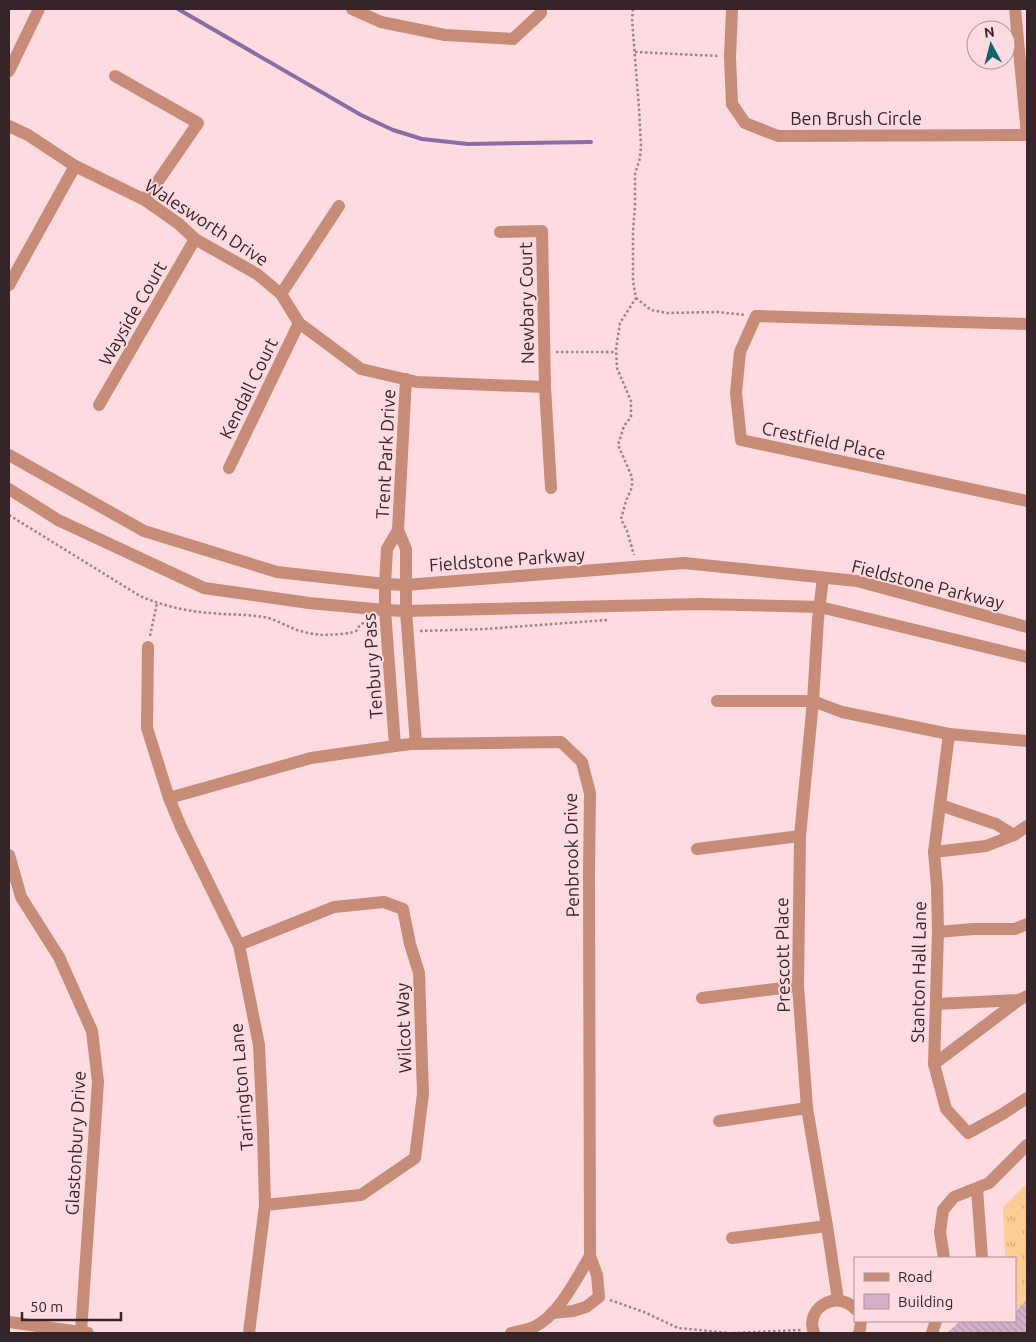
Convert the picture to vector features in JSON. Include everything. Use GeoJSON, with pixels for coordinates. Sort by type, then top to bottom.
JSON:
{"type":"FeatureCollection","features":[{"type":"Feature","properties":{"kind":"street"},"geometry":{"type":"LineString","coordinates":[[9,71],[39,9]]}},
{"type":"Feature","properties":{"kind":"street"},"geometry":{"type":"LineString","coordinates":[[352,9],[381,22],[445,35],[513,39],[541,13],[542,9]]}},
{"type":"Feature","properties":{"kind":"street","name":"Ben Brush Circle"},"geometry":{"type":"LineString","coordinates":[[732,9],[730,57],[732,104],[744,123],[778,136],[1027,134]]}},
{"type":"Feature","properties":{"kind":"street"},"geometry":{"type":"LineString","coordinates":[[1015,9],[1027,134]]}},
{"type":"Feature","properties":{"kind":"street"},"geometry":{"type":"LineString","coordinates":[[115,76],[198,124],[145,200]]}},
{"type":"Feature","properties":{"kind":"street","name":"Walesworth Drive"},"geometry":{"type":"LineString","coordinates":[[9,126],[28,135],[75,166],[145,200],[179,224],[195,239],[257,274],[281,294],[299,323],[361,368],[417,382],[545,387]]}},
{"type":"Feature","properties":{"kind":"street"},"geometry":{"type":"LineString","coordinates":[[9,285],[75,166]]}},
{"type":"Feature","properties":{"kind":"street"},"geometry":{"type":"LineString","coordinates":[[281,294],[339,206]]}},
{"type":"Feature","properties":{"kind":"street","name":"Newbary Court"},"geometry":{"type":"LineString","coordinates":[[500,232],[542,231],[545,387],[551,488]]}},
{"type":"Feature","properties":{"kind":"street","name":"Wayside Court"},"geometry":{"type":"LineString","coordinates":[[99,405],[195,239]]}},
{"type":"Feature","properties":{"kind":"street"},"geometry":{"type":"LineString","coordinates":[[756,316],[1027,324]]}},
{"type":"Feature","properties":{"kind":"street","name":"Crestfield Place"},"geometry":{"type":"LineString","coordinates":[[756,316],[740,352],[736,394],[740,440],[1027,501]]}},
{"type":"Feature","properties":{"kind":"street","name":"Kendall Court"},"geometry":{"type":"LineString","coordinates":[[228,468],[299,323]]}},
{"type":"Feature","properties":{"kind":"street","name":"Trent Park Drive"},"geometry":{"type":"LineString","coordinates":[[405,585],[406,549],[398,530],[406,379]]}},
{"type":"Feature","properties":{"kind":"street","name":"Fieldstone Parkway"},"geometry":{"type":"LineString","coordinates":[[9,455],[144,531],[277,572],[405,585],[684,563],[857,582],[1027,627]]}},
{"type":"Feature","properties":{"kind":"street"},"geometry":{"type":"LineString","coordinates":[[9,489],[58,520],[204,588],[309,603],[406,611],[699,604],[820,607],[1027,657]]}},
{"type":"Feature","properties":{"kind":"street","name":"Trent Park Drive"},"geometry":{"type":"LineString","coordinates":[[385,584],[387,549],[398,530]]}},
{"type":"Feature","properties":{"kind":"street","name":"Prescott Place"},"geometry":{"type":"LineString","coordinates":[[823,578],[800,836],[798,986],[807,1108],[838,1300]]}},
{"type":"Feature","properties":{"kind":"street","name":"Tenbury Pass"},"geometry":{"type":"LineString","coordinates":[[385,584],[385,610],[395,746]]}},
{"type":"Feature","properties":{"kind":"street"},"geometry":{"type":"LineString","coordinates":[[405,585],[416,744]]}},
{"type":"Feature","properties":{"kind":"street","name":"Tarrington Lane"},"geometry":{"type":"LineString","coordinates":[[148,647],[147,728],[169,798],[181,827],[239,944],[259,1045],[265,1205],[249,1333]]}},
{"type":"Feature","properties":{"kind":"street"},"geometry":{"type":"LineString","coordinates":[[718,701],[813,701],[842,712],[950,734],[1027,741]]}},
{"type":"Feature","properties":{"kind":"street","name":"Stanton Hall Lane"},"geometry":{"type":"LineString","coordinates":[[950,734],[934,852],[938,932],[934,1064],[946,1109],[968,1133],[1027,1098]]}},
{"type":"Feature","properties":{"kind":"street","name":"Penbrook Drive"},"geometry":{"type":"LineString","coordinates":[[169,798],[311,758],[416,744],[561,742],[582,762],[590,793],[590,1256],[597,1275],[599,1297]]}},
{"type":"Feature","properties":{"kind":"street"},"geometry":{"type":"LineString","coordinates":[[940,805],[996,824],[1014,835]]}},
{"type":"Feature","properties":{"kind":"street"},"geometry":{"type":"LineString","coordinates":[[934,852],[986,846],[1014,835],[1027,826]]}},
{"type":"Feature","properties":{"kind":"street"},"geometry":{"type":"LineString","coordinates":[[697,849],[800,836]]}},
{"type":"Feature","properties":{"kind":"street","name":"Glastonbury Drive"},"geometry":{"type":"LineString","coordinates":[[9,855],[22,897],[59,957],[92,1032],[98,1082],[84,1332]]}},
{"type":"Feature","properties":{"kind":"street","name":"Wilcot Way"},"geometry":{"type":"LineString","coordinates":[[239,944],[334,907],[384,902],[403,909],[410,944],[419,973],[423,1094],[415,1158],[361,1195],[265,1205]]}},
{"type":"Feature","properties":{"kind":"street"},"geometry":{"type":"LineString","coordinates":[[938,932],[973,929],[1015,929],[1027,924]]}},
{"type":"Feature","properties":{"kind":"street"},"geometry":{"type":"LineString","coordinates":[[702,998],[798,986]]}},
{"type":"Feature","properties":{"kind":"street"},"geometry":{"type":"LineString","coordinates":[[936,1004],[1023,998]]}},
{"type":"Feature","properties":{"kind":"street"},"geometry":{"type":"LineString","coordinates":[[934,1064],[1023,998]]}},
{"type":"Feature","properties":{"kind":"street"},"geometry":{"type":"LineString","coordinates":[[720,1121],[807,1108]]}},
{"type":"Feature","properties":{"kind":"street"},"geometry":{"type":"LineString","coordinates":[[944,1257],[940,1232],[943,1210],[954,1197],[989,1183],[1027,1145]]}},
{"type":"Feature","properties":{"kind":"street"},"geometry":{"type":"LineString","coordinates":[[977,1189],[982,1257]]}},
{"type":"Feature","properties":{"kind":"street"},"geometry":{"type":"LineString","coordinates":[[732,1238],[827,1226]]}},
{"type":"Feature","properties":{"kind":"street"},"geometry":{"type":"LineString","coordinates":[[511,1333],[534,1326],[552,1313],[574,1283],[590,1256]]}},
{"type":"Feature","properties":{"kind":"street"},"geometry":{"type":"LineString","coordinates":[[552,1313],[573,1311],[586,1307],[599,1297]]}},
{"type":"Feature","properties":{"kind":"street"},"geometry":{"type":"LineString","coordinates":[[813,1331],[812,1322],[814,1315],[818,1308],[824,1304],[838,1300],[846,1302],[854,1308]]}},
{"type":"Feature","properties":{"kind":"street"},"geometry":{"type":"LineString","coordinates":[[9,1322],[84,1332]]}},
{"type":"Feature","properties":{"kind":"path"},"geometry":{"type":"LineString","coordinates":[[633,9],[632,19],[641,146],[640,158],[635,174],[633,232],[633,281],[636,298],[651,310],[667,313],[718,312],[756,316]]}},
{"type":"Feature","properties":{"kind":"path"},"geometry":{"type":"LineString","coordinates":[[635,52],[730,57]]}},
{"type":"Feature","properties":{"kind":"path"},"geometry":{"type":"LineString","coordinates":[[634,555],[627,531],[621,519],[632,487],[632,477],[618,445],[624,426],[631,416],[631,402],[617,368],[616,352],[620,323],[636,298]]}},
{"type":"Feature","properties":{"kind":"path"},"geometry":{"type":"LineString","coordinates":[[545,352],[616,352]]}},
{"type":"Feature","properties":{"kind":"path"},"geometry":{"type":"LineString","coordinates":[[148,647],[157,603]]}},
{"type":"Feature","properties":{"kind":"path"},"geometry":{"type":"LineString","coordinates":[[599,1297],[644,1312],[678,1328],[731,1333],[813,1331]]}},
{"type":"Feature","properties":{"kind":"green space"},"geometry":{"type":"Polygon","coordinates":[[[1025,1185],[1027,1188],[1027,1300],[1018,1309],[1016,1308],[1016,1257],[1005,1257],[1003,1207],[1025,1185]]]}},
{"type":"Feature","properties":{"kind":"building"},"geometry":{"type":"Polygon","coordinates":[[[1027,1299],[1027,1333],[947,1333],[959,1322],[1016,1322],[1016,1311],[1027,1299]]]}},
{"type":"Feature","properties":{"kind":"waterway"},"geometry":{"type":"LineString","coordinates":[[178,9],[361,115],[393,130],[422,139],[468,144],[591,142]]}}]}
